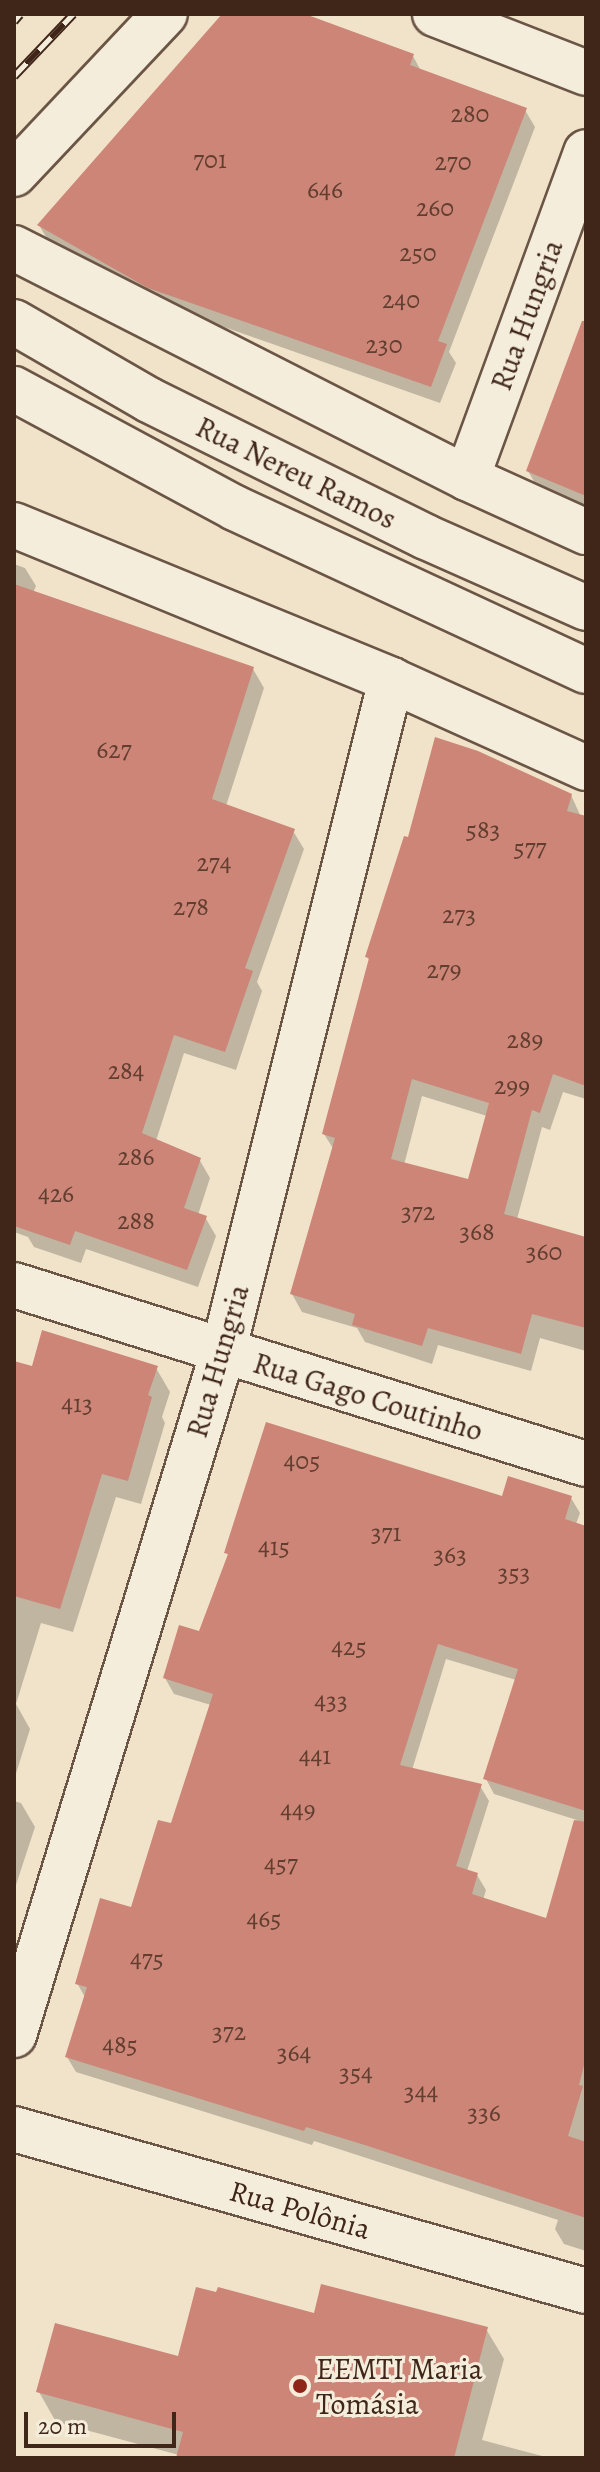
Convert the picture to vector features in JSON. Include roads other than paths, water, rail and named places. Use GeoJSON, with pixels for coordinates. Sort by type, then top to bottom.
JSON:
{"type":"FeatureCollection","features":[{"type":"Feature","properties":{"kind":"street"},"geometry":{"type":"LineString","coordinates":[[14,174],[165,14]]}},
{"type":"Feature","properties":{"kind":"street"},"geometry":{"type":"LineString","coordinates":[[435,14],[586,73]]}},
{"type":"Feature","properties":{"kind":"street","name":"Rua Hungria"},"geometry":{"type":"LineString","coordinates":[[467,478],[586,152]]}},
{"type":"Feature","properties":{"kind":"street"},"geometry":{"type":"LineString","coordinates":[[14,248],[467,478],[586,532]]}},
{"type":"Feature","properties":{"kind":"street","name":"Rua Nereu Ramos"},"geometry":{"type":"LineString","coordinates":[[14,322],[149,400],[426,537],[586,608]]}},
{"type":"Feature","properties":{"kind":"street","name":"Rua Nereu Ramos"},"geometry":{"type":"LineString","coordinates":[[14,389],[235,508],[586,671]]}},
{"type":"Feature","properties":{"kind":"street"},"geometry":{"type":"LineString","coordinates":[[14,525],[391,680],[586,768]]}},
{"type":"Feature","properties":{"kind":"street","name":"Rua Hungria"},"geometry":{"type":"LineString","coordinates":[[14,2035],[223,1352],[391,680]]}},
{"type":"Feature","properties":{"kind":"street","name":"Rua Gago Coutinho"},"geometry":{"type":"LineString","coordinates":[[14,1285],[586,1464]]}},
{"type":"Feature","properties":{"kind":"street","name":"Rua Polônia"},"geometry":{"type":"LineString","coordinates":[[14,2129],[586,2291]]}},
{"type":"Feature","properties":{"kind":"railway"},"geometry":{"type":"LineString","coordinates":[[14,21],[20,14]]}},
{"type":"Feature","properties":{"kind":"railway"},"geometry":{"type":"LineString","coordinates":[[14,76],[73,14]]}},
{"type":"Feature","properties":{"kind":"place","name":"EEMTI Maria Tomásia"},"geometry":{"type":"Point","coordinates":[300,2386]}}]}
